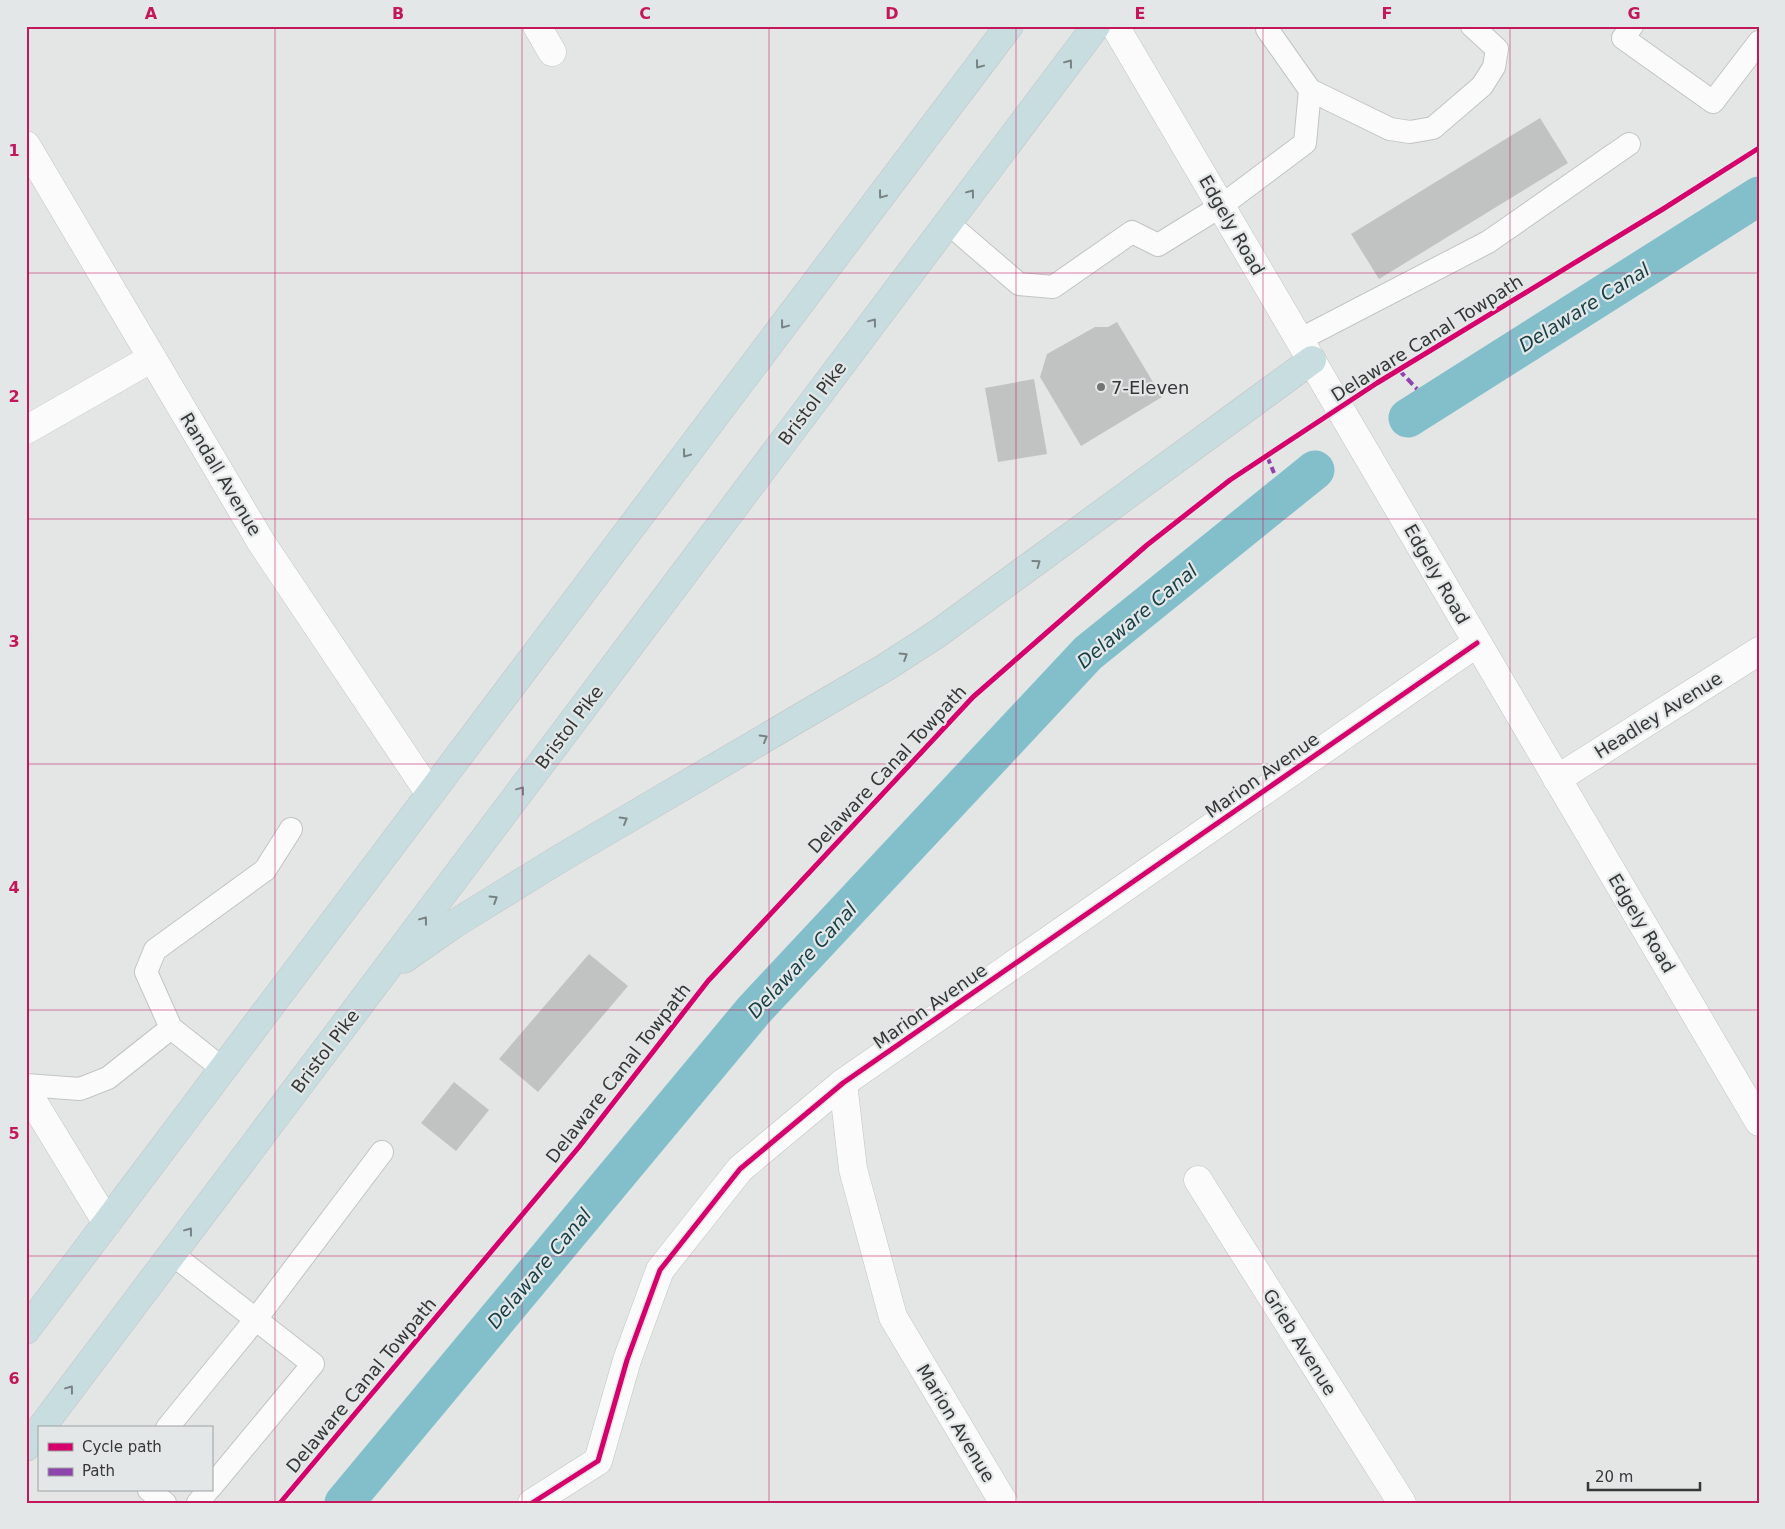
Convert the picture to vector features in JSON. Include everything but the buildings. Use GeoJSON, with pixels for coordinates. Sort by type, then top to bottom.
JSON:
{"type":"FeatureCollection","features":[{"type":"Feature","properties":{"kind":"highway"},"geometry":{"type":"LineString","coordinates":[[26,1330],[1009,26]]}},
{"type":"Feature","properties":{"kind":"highway","name":"Bristol Pike"},"geometry":{"type":"LineString","coordinates":[[42,1426],[1096,26]]}},
{"type":"Feature","properties":{"kind":"highway"},"geometry":{"type":"LineString","coordinates":[[381,976],[454,924],[560,858],[886,667],[937,634],[1305,350]]}},
{"type":"Feature","properties":{"kind":"highway","name":"Bristol Pike"},"geometry":{"type":"LineString","coordinates":[[26,1447],[38,1432]]}},
{"type":"Feature","properties":{"kind":"street"},"geometry":{"type":"LineString","coordinates":[[537,26],[552,52]]}},
{"type":"Feature","properties":{"kind":"street","name":"Edgely Road"},"geometry":{"type":"LineString","coordinates":[[1115,26],[1759,1122]]}},
{"type":"Feature","properties":{"kind":"street","name":"Randall Avenue"},"geometry":{"type":"LineString","coordinates":[[26,145],[261,542],[430,794]]}},
{"type":"Feature","properties":{"kind":"street"},"geometry":{"type":"LineString","coordinates":[[26,430],[152,358]]}},
{"type":"Feature","properties":{"kind":"street","name":"Marion Avenue"},"geometry":{"type":"LineString","coordinates":[[532,1503],[598,1461],[626,1360],[660,1270],[740,1169],[843,1082],[1477,642]]}},
{"type":"Feature","properties":{"kind":"street","name":"Headley Avenue"},"geometry":{"type":"LineString","coordinates":[[1557,779],[1759,651]]}},
{"type":"Feature","properties":{"kind":"street","name":"Marion Avenue"},"geometry":{"type":"LineString","coordinates":[[843,1082],[853,1169],[893,1318],[1004,1503]]}},
{"type":"Feature","properties":{"kind":"street"},"geometry":{"type":"LineString","coordinates":[[26,1090],[107,1223]]}},
{"type":"Feature","properties":{"kind":"street","name":"Grieb Avenue"},"geometry":{"type":"LineString","coordinates":[[1198,1180],[1402,1503]]}},
{"type":"Feature","properties":{"kind":"lane"},"geometry":{"type":"LineString","coordinates":[[1267,26],[1267,29],[1310,90],[1390,129],[1410,132],[1433,128],[1482,86],[1494,67],[1497,48],[1472,26]]}},
{"type":"Feature","properties":{"kind":"lane"},"geometry":{"type":"LineString","coordinates":[[1632,26],[1623,38],[1712,102],[1759,42]]}},
{"type":"Feature","properties":{"kind":"lane"},"geometry":{"type":"LineString","coordinates":[[948,223],[1019,284],[1053,287],[1132,232],[1158,246],[1221,206],[1305,143],[1310,90]]}},
{"type":"Feature","properties":{"kind":"lane"},"geometry":{"type":"LineString","coordinates":[[1305,350],[1488,242],[1629,144]]}},
{"type":"Feature","properties":{"kind":"lane"},"geometry":{"type":"LineString","coordinates":[[223,1069],[171,1028],[146,972],[155,950],[265,870],[291,829]]}},
{"type":"Feature","properties":{"kind":"lane"},"geometry":{"type":"LineString","coordinates":[[26,1085],[80,1089],[108,1078],[171,1028]]}},
{"type":"Feature","properties":{"kind":"lane"},"geometry":{"type":"LineString","coordinates":[[169,1426],[256,1319],[382,1152]]}},
{"type":"Feature","properties":{"kind":"lane"},"geometry":{"type":"LineString","coordinates":[[172,1254],[313,1364],[212,1485]]}},
{"type":"Feature","properties":{"kind":"lane"},"geometry":{"type":"LineString","coordinates":[[151,1492],[165,1503]]}},
{"type":"Feature","properties":{"kind":"lane"},"geometry":{"type":"LineString","coordinates":[[198,1503],[206,1492]]}},
{"type":"Feature","properties":{"kind":"waterway","name":"Delaware Canal"},"geometry":{"type":"LineString","coordinates":[[1408,418],[1759,196]]}},
{"type":"Feature","properties":{"kind":"waterway","name":"Delaware Canal"},"geometry":{"type":"LineString","coordinates":[[344,1503],[754,1010],[1088,653],[1315,470]]}},
{"type":"Feature","properties":{"kind":"marked path"},"geometry":{"type":"LineString","coordinates":[[1399,370],[1417,389]]}},
{"type":"Feature","properties":{"kind":"marked path"},"geometry":{"type":"LineString","coordinates":[[1267,456],[1274,473]]}},
{"type":"Feature","properties":{"kind":"cycle path","name":"Delaware Canal Towpath"},"geometry":{"type":"LineString","coordinates":[[280,1503],[579,1147],[708,981],[973,697],[1147,545],[1230,480],[1377,383],[1663,209],[1759,148]]}},
{"type":"Feature","properties":{"kind":"cycle path"},"geometry":{"type":"LineString","coordinates":[[532,1503],[598,1461],[627,1360],[660,1270],[740,1169],[843,1083],[1477,643]]}},
{"type":"Feature","properties":{"kind":"place","name":"7-Eleven"},"geometry":{"type":"Point","coordinates":[1101,387]}}]}
